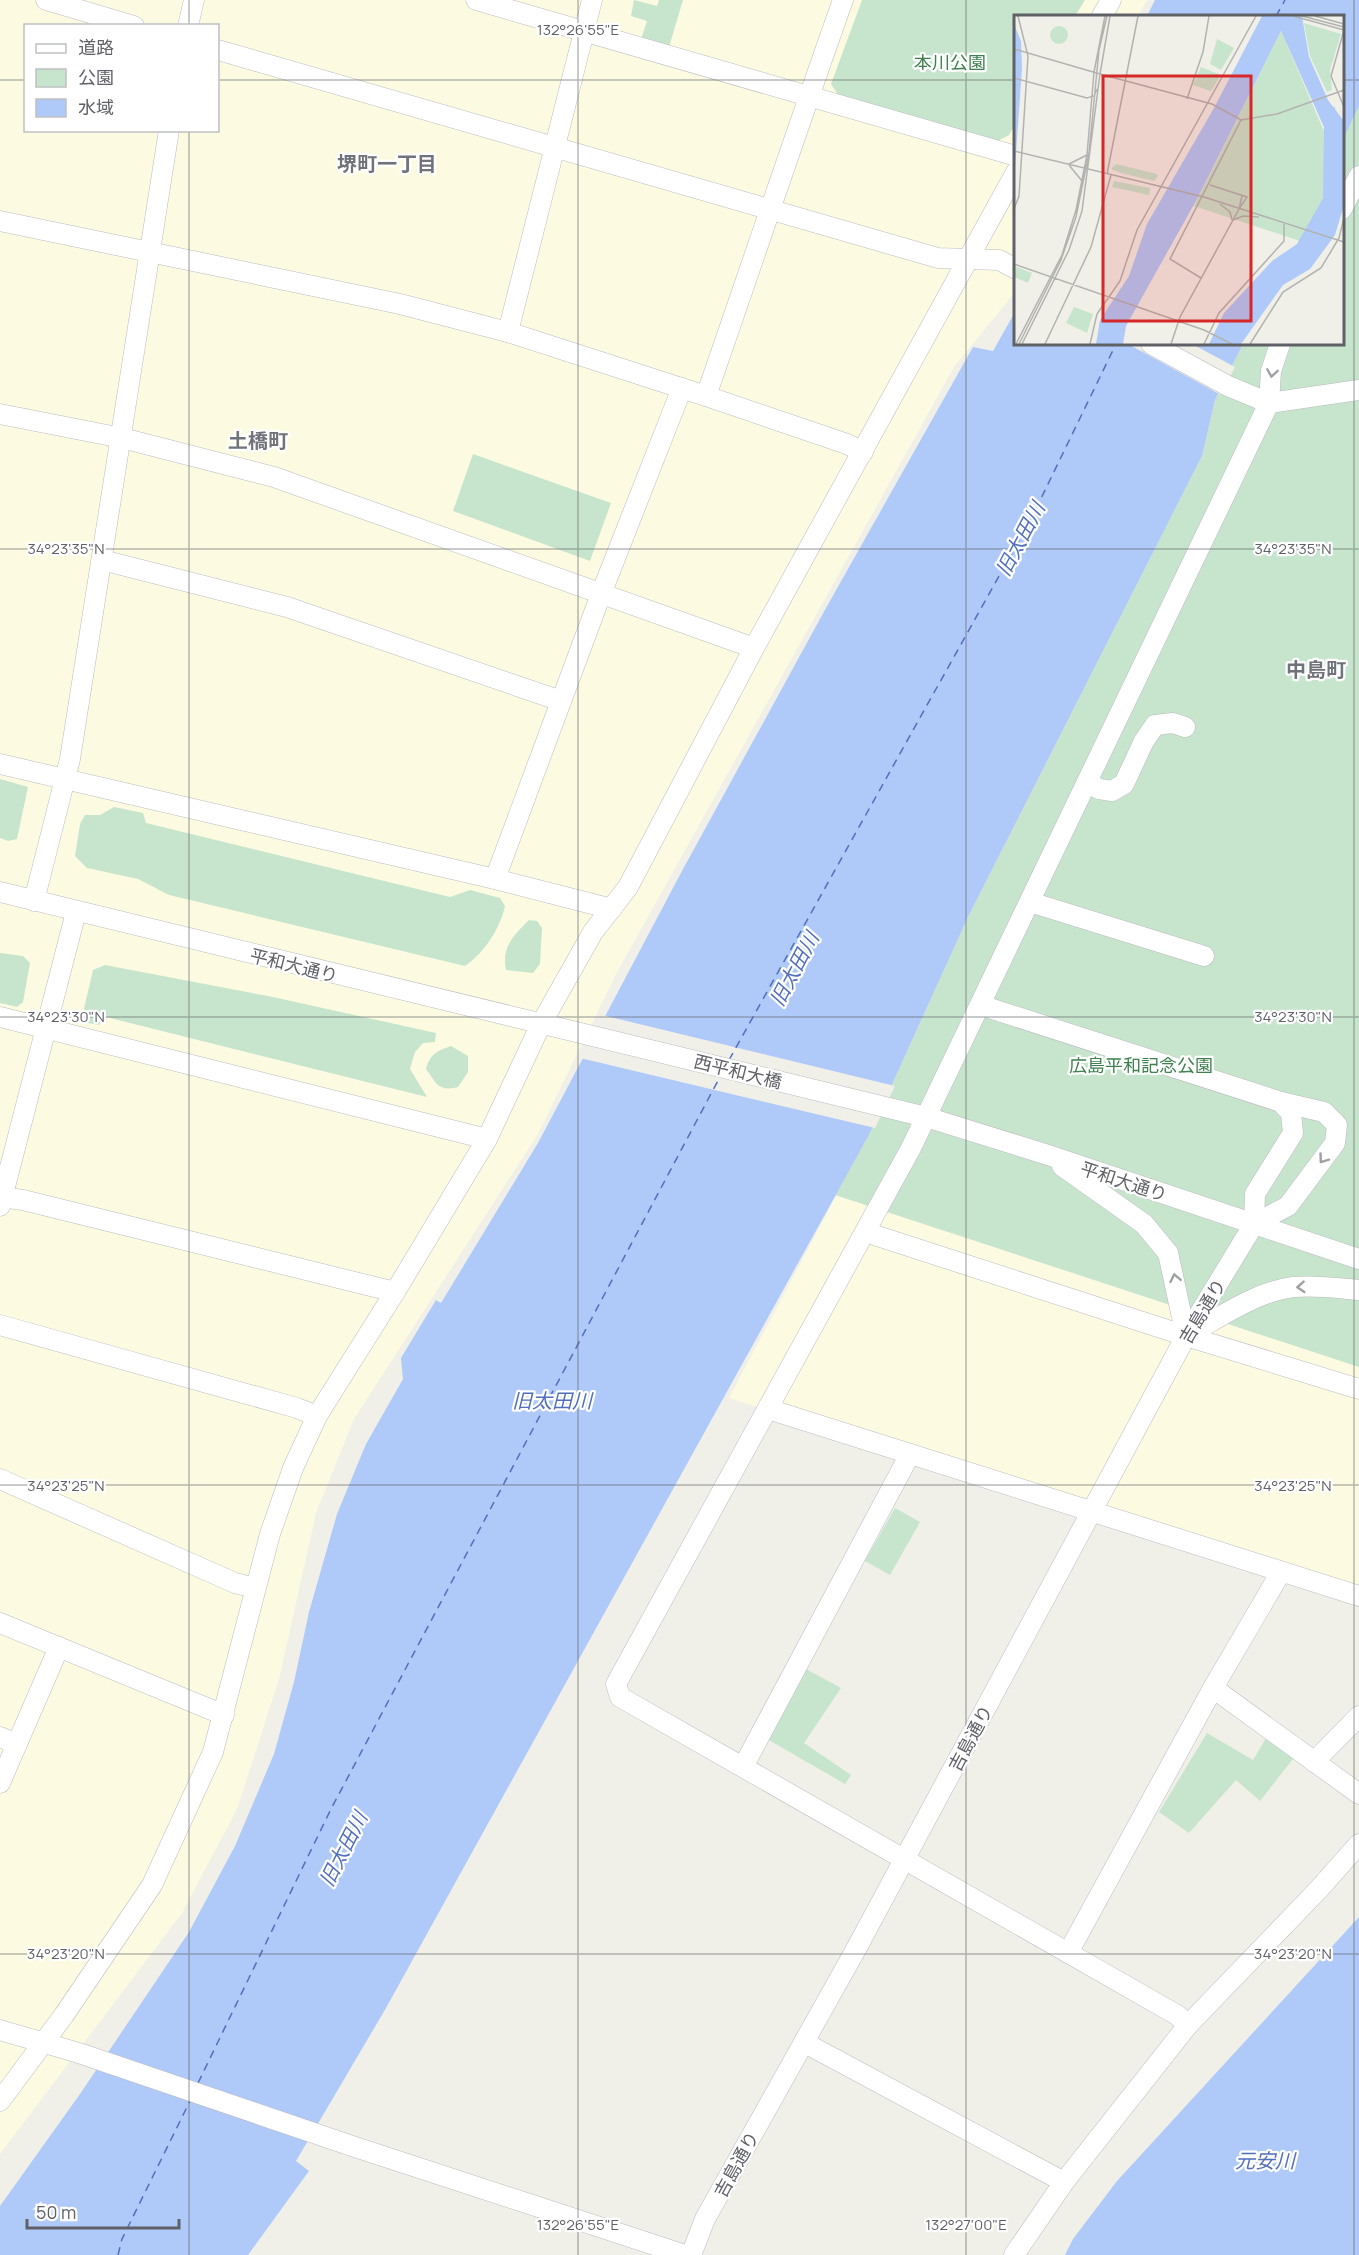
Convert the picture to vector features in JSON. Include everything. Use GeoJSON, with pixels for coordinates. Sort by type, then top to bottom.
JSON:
{"type":"FeatureCollection","features":[{"type":"Feature","properties":{"kind":"street"},"geometry":{"type":"LineString","coordinates":[[46,0],[127,24]]}},
{"type":"Feature","properties":{"kind":"street"},"geometry":{"type":"LineString","coordinates":[[188,24],[194,0]]}},
{"type":"Feature","properties":{"kind":"street"},"geometry":{"type":"LineString","coordinates":[[476,0],[1014,155]]}},
{"type":"Feature","properties":{"kind":"street"},"geometry":{"type":"LineString","coordinates":[[508,332],[592,0]]}},
{"type":"Feature","properties":{"kind":"street"},"geometry":{"type":"LineString","coordinates":[[706,396],[843,0]]}},
{"type":"Feature","properties":{"kind":"street"},"geometry":{"type":"LineString","coordinates":[[1102,15],[1111,0]]}},
{"type":"Feature","properties":{"kind":"street"},"geometry":{"type":"LineString","coordinates":[[219,50],[938,258],[999,260],[1014,267]]}},
{"type":"Feature","properties":{"kind":"street"},"geometry":{"type":"LineString","coordinates":[[13,898],[65,779],[70,759],[169,132]]}},
{"type":"Feature","properties":{"kind":"street"},"geometry":{"type":"LineString","coordinates":[[0,2101],[43,2044],[152,1884],[213,1752],[270,1534],[293,1468],[317,1416],[487,1139],[541,1024],[593,932],[628,887],[754,648],[1014,176]]}},
{"type":"Feature","properties":{"kind":"street"},"geometry":{"type":"LineString","coordinates":[[1344,205],[1359,176]]}},
{"type":"Feature","properties":{"kind":"street"},"geometry":{"type":"LineString","coordinates":[[0,221],[400,304],[508,332],[706,396],[847,444],[863,452]]}},
{"type":"Feature","properties":{"kind":"street"},"geometry":{"type":"LineString","coordinates":[[1153,345],[1228,386],[1269,404],[1359,390]]}},
{"type":"Feature","properties":{"kind":"street"},"geometry":{"type":"LineString","coordinates":[[1188,2025],[1177,2015],[620,1697],[616,1684],[926,1117],[1269,404],[1271,371],[1280,345]]}},
{"type":"Feature","properties":{"kind":"street"},"geometry":{"type":"LineString","coordinates":[[495,879],[601,594],[682,388]]}},
{"type":"Feature","properties":{"kind":"street"},"geometry":{"type":"LineString","coordinates":[[0,414],[122,438],[274,477],[754,648]]}},
{"type":"Feature","properties":{"kind":"street"},"geometry":{"type":"LineString","coordinates":[[102,560],[287,608],[561,701]]}},
{"type":"Feature","properties":{"kind":"street"},"geometry":{"type":"LineString","coordinates":[[1087,782],[1099,789],[1112,791],[1124,784],[1144,741],[1155,725],[1173,723],[1185,726]]}},
{"type":"Feature","properties":{"kind":"street"},"geometry":{"type":"LineString","coordinates":[[0,764],[495,879],[612,909]]}},
{"type":"Feature","properties":{"kind":"street"},"geometry":{"type":"LineString","coordinates":[[0,880],[13,898]]}},
{"type":"Feature","properties":{"kind":"street","name":"平和大通り"},"geometry":{"type":"LineString","coordinates":[[13,898],[588,1035]]}},
{"type":"Feature","properties":{"kind":"street"},"geometry":{"type":"LineString","coordinates":[[1030,902],[1204,957]]}},
{"type":"Feature","properties":{"kind":"street"},"geometry":{"type":"LineString","coordinates":[[76,912],[1,1201],[23,1200],[395,1292]]}},
{"type":"Feature","properties":{"kind":"street"},"geometry":{"type":"LineString","coordinates":[[980,1005],[1281,1102],[1324,1112],[1336,1125],[1335,1143],[1288,1206],[1254,1224]]}},
{"type":"Feature","properties":{"kind":"street"},"geometry":{"type":"LineString","coordinates":[[0,1017],[487,1139]]}},
{"type":"Feature","properties":{"kind":"street","name":"西平和大橋"},"geometry":{"type":"LineString","coordinates":[[588,1035],[888,1107]]}},
{"type":"Feature","properties":{"kind":"street"},"geometry":{"type":"LineString","coordinates":[[1254,1224],[1256,1194],[1293,1133],[1291,1113],[1281,1102]]}},
{"type":"Feature","properties":{"kind":"street","name":"平和大通り"},"geometry":{"type":"LineString","coordinates":[[888,1107],[1045,1154],[1359,1259]]}},
{"type":"Feature","properties":{"kind":"street"},"geometry":{"type":"LineString","coordinates":[[1045,1154],[1144,1224],[1168,1252],[1186,1336]]}},
{"type":"Feature","properties":{"kind":"street","name":"吉島通り"},"geometry":{"type":"LineString","coordinates":[[691,2255],[705,2219],[805,2043],[1186,1336],[1254,1224]]}},
{"type":"Feature","properties":{"kind":"street"},"geometry":{"type":"LineString","coordinates":[[865,1232],[1186,1336],[1359,1389]]}},
{"type":"Feature","properties":{"kind":"street"},"geometry":{"type":"LineString","coordinates":[[1186,1336],[1257,1298],[1290,1288],[1313,1286],[1359,1290]]}},
{"type":"Feature","properties":{"kind":"street"},"geometry":{"type":"LineString","coordinates":[[0,1325],[297,1408],[317,1416]]}},
{"type":"Feature","properties":{"kind":"street"},"geometry":{"type":"LineString","coordinates":[[768,1409],[1359,1596]]}},
{"type":"Feature","properties":{"kind":"street"},"geometry":{"type":"LineString","coordinates":[[743,1767],[910,1454]]}},
{"type":"Feature","properties":{"kind":"street"},"geometry":{"type":"LineString","coordinates":[[0,1479],[235,1583],[255,1588]]}},
{"type":"Feature","properties":{"kind":"street"},"geometry":{"type":"LineString","coordinates":[[1068,1953],[1213,1688],[1281,1572]]}},
{"type":"Feature","properties":{"kind":"street"},"geometry":{"type":"LineString","coordinates":[[0,1623],[224,1715]]}},
{"type":"Feature","properties":{"kind":"street"},"geometry":{"type":"LineString","coordinates":[[0,1783],[8,1741],[59,1647]]}},
{"type":"Feature","properties":{"kind":"street"},"geometry":{"type":"LineString","coordinates":[[1213,1688],[1359,1794]]}},
{"type":"Feature","properties":{"kind":"street"},"geometry":{"type":"LineString","coordinates":[[1314,1762],[1359,1716]]}},
{"type":"Feature","properties":{"kind":"street"},"geometry":{"type":"LineString","coordinates":[[1014,2255],[1064,2182],[1188,2025],[1359,1844]]}},
{"type":"Feature","properties":{"kind":"street"},"geometry":{"type":"LineString","coordinates":[[0,2030],[79,2053],[352,2146],[685,2255]]}},
{"type":"Feature","properties":{"kind":"street"},"geometry":{"type":"LineString","coordinates":[[805,2043],[1064,2182]]}},
{"type":"Feature","properties":{"kind":"shaded area"},"geometry":{"type":"Polygon","coordinates":[[[0,0],[1147,0],[1139,15],[1014,15],[1014,293],[954,367],[615,976],[538,1134],[354,1419],[316,1513],[279,1679],[237,1809],[182,1913],[0,2154],[0,0]]]}},
{"type":"Feature","properties":{"kind":"shaded area"},"geometry":{"type":"Polygon","coordinates":[[[884,1106],[1359,1255],[1359,1596],[729,1398],[884,1106]]]}},
{"type":"Feature","properties":{"kind":"green space"},"geometry":{"type":"Polygon","coordinates":[[[634,0],[657,6],[659,0],[683,0],[669,47],[641,39],[647,21],[631,16],[634,0]]]}},
{"type":"Feature","properties":{"kind":"green space","name":"本川公園"},"geometry":{"type":"Polygon","coordinates":[[[862,0],[1085,0],[1076,15],[1014,15],[1014,126],[1009,135],[998,141],[839,96],[831,84],[862,0]]]}},
{"type":"Feature","properties":{"kind":"green space","name":"広島平和記念公園"},"geometry":{"type":"Polygon","coordinates":[[[1359,106],[1359,1367],[835,1195],[870,1133],[968,917],[1202,456],[1215,400],[1242,345],[1344,345],[1344,138],[1359,106]]]}},
{"type":"Feature","properties":{"kind":"green space"},"geometry":{"type":"Polygon","coordinates":[[[473,454],[611,503],[590,561],[453,511],[473,454]]]}},
{"type":"Feature","properties":{"kind":"green space"},"geometry":{"type":"Polygon","coordinates":[[[0,779],[28,787],[17,839],[8,841],[0,838],[0,779]]]}},
{"type":"Feature","properties":{"kind":"green space"},"geometry":{"type":"Polygon","coordinates":[[[114,807],[143,813],[146,823],[450,897],[470,890],[500,898],[505,906],[503,915],[490,940],[465,966],[169,895],[138,879],[87,868],[75,856],[80,824],[85,815],[100,815],[114,807]]]}},
{"type":"Feature","properties":{"kind":"green space"},"geometry":{"type":"Polygon","coordinates":[[[529,920],[537,921],[542,928],[540,964],[533,973],[506,970],[507,948],[514,936],[529,920]]]}},
{"type":"Feature","properties":{"kind":"green space"},"geometry":{"type":"Polygon","coordinates":[[[0,953],[23,956],[30,963],[23,1002],[17,1007],[0,1003],[0,953]]]}},
{"type":"Feature","properties":{"kind":"green space"},"geometry":{"type":"Polygon","coordinates":[[[105,965],[273,997],[436,1033],[435,1042],[423,1043],[415,1052],[410,1069],[427,1097],[106,1017],[99,1025],[87,1023],[82,1017],[93,970],[105,965]]]}},
{"type":"Feature","properties":{"kind":"green space"},"geometry":{"type":"Polygon","coordinates":[[[451,1046],[468,1056],[468,1072],[458,1087],[446,1088],[439,1086],[426,1069],[435,1054],[451,1046]]]}},
{"type":"Feature","properties":{"kind":"green space"},"geometry":{"type":"Polygon","coordinates":[[[895,1508],[920,1522],[890,1575],[865,1561],[895,1508]]]}},
{"type":"Feature","properties":{"kind":"green space"},"geometry":{"type":"Polygon","coordinates":[[[806,1669],[841,1688],[804,1743],[851,1775],[845,1784],[767,1739],[806,1669]]]}},
{"type":"Feature","properties":{"kind":"green space"},"geometry":{"type":"Polygon","coordinates":[[[1207,1733],[1253,1760],[1268,1735],[1296,1755],[1260,1801],[1236,1780],[1189,1833],[1159,1812],[1207,1733]]]}},
{"type":"Feature","properties":{"kind":"water"},"geometry":{"type":"Polygon","coordinates":[[[1155,0],[1359,0],[1359,106],[1344,138],[1344,15],[1148,15],[1155,0]]]}},
{"type":"Feature","properties":{"kind":"water","name":"旧太田川"},"geometry":{"type":"Polygon","coordinates":[[[1014,314],[1014,345],[1242,345],[1215,400],[1202,456],[968,917],[870,1133],[386,2008],[296,2161],[309,2171],[248,2255],[0,2255],[0,2206],[80,2094],[189,1932],[235,1846],[274,1754],[294,1682],[309,1612],[337,1514],[366,1444],[403,1379],[401,1358],[436,1300],[441,1303],[538,1143],[682,871],[973,347],[993,351],[1014,314]]]}},
{"type":"Feature","properties":{"kind":"water","name":"元安川"},"geometry":{"type":"Polygon","coordinates":[[[1359,1917],[1359,2255],[1065,2255],[1073,2239],[1117,2181],[1359,1917]]]}},
{"type":"Feature","properties":{"kind":"pier"},"geometry":{"type":"Polygon","coordinates":[[[1130,345],[1194,345],[1235,367],[1221,395],[1130,345]]]}},
{"type":"Feature","properties":{"kind":"pier"},"geometry":{"type":"Polygon","coordinates":[[[602,1015],[895,1086],[875,1128],[580,1058],[602,1015]]]}},
{"type":"Feature","properties":{"kind":"ferry route"},"geometry":{"type":"LineString","coordinates":[[1277,15],[1285,0]]}},
{"type":"Feature","properties":{"kind":"ferry route"},"geometry":{"type":"LineString","coordinates":[[729,1060],[1032,517],[1116,345]]}},
{"type":"Feature","properties":{"kind":"ferry route"},"geometry":{"type":"LineString","coordinates":[[198,2083],[331,1809],[721,1075]]}},
{"type":"Feature","properties":{"kind":"ferry route"},"geometry":{"type":"LineString","coordinates":[[118,2255],[122,2239],[190,2101]]}},
{"type":"Feature","properties":{"kind":"district","name":"堺町一丁目"},"geometry":{"type":"Point","coordinates":[387,163]}},
{"type":"Feature","properties":{"kind":"district","name":"土橋町"},"geometry":{"type":"Point","coordinates":[258,440]}},
{"type":"Feature","properties":{"kind":"district","name":"中島町"},"geometry":{"type":"Point","coordinates":[1316,669]}}]}
